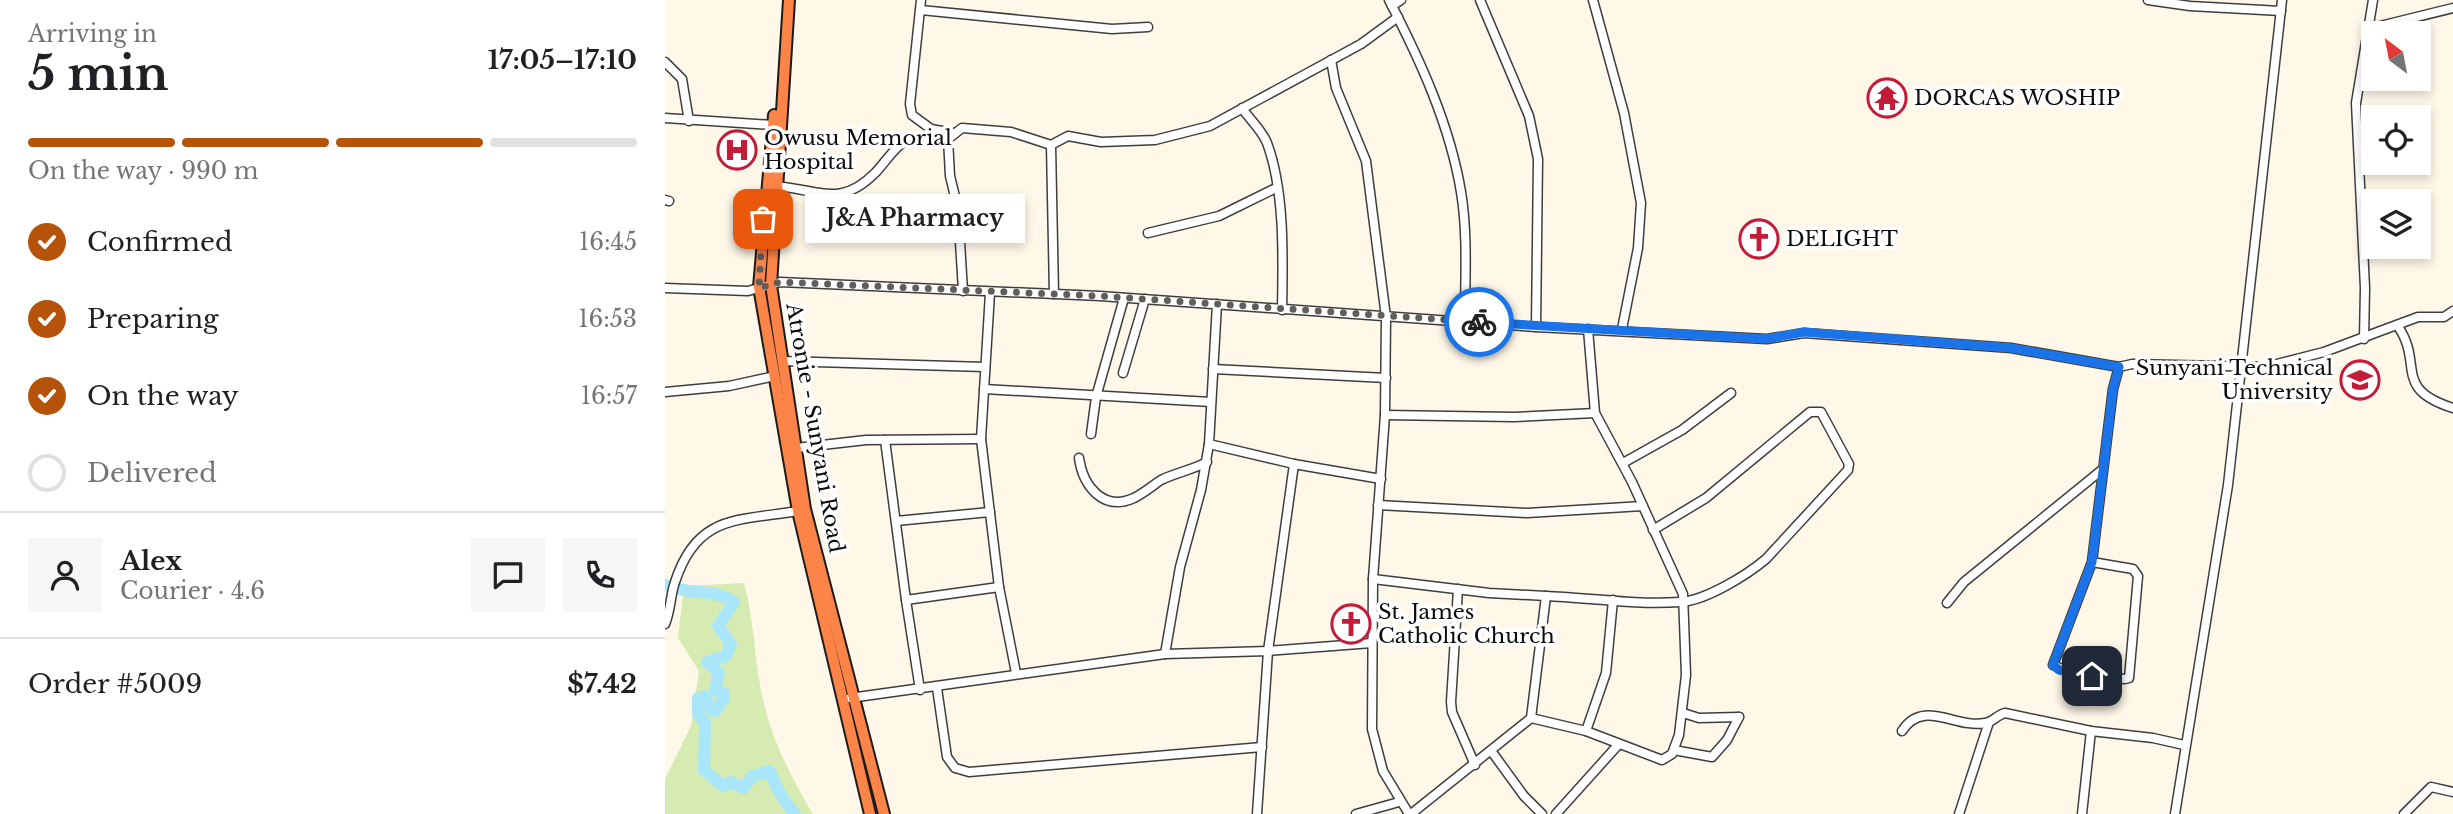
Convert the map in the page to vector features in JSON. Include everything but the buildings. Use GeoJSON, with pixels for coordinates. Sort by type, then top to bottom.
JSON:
{"type":"FeatureCollection","features":[{"type":"Feature","properties":{"kind":"highway"},"geometry":{"type":"LineString","coordinates":[[782,0],[765,286],[775,376],[798,511],[848,699],[870,814]]}},
{"type":"Feature","properties":{"kind":"highway","name":"Atronie - Sunyani Road"},"geometry":{"type":"LineString","coordinates":[[789,0],[776,186],[765,286],[782,361],[805,509],[848,699],[884,814]]}},
{"type":"Feature","properties":{"kind":"street"},"geometry":{"type":"LineString","coordinates":[[921,0],[910,104],[912,115],[930,129],[951,136]]}},
{"type":"Feature","properties":{"kind":"street"},"geometry":{"type":"LineString","coordinates":[[1401,0],[1391,3],[1436,102],[1459,183],[1464,213],[1465,321]]}},
{"type":"Feature","properties":{"kind":"street"},"geometry":{"type":"LineString","coordinates":[[1480,0],[1529,116],[1538,159],[1536,327]]}},
{"type":"Feature","properties":{"kind":"street"},"geometry":{"type":"LineString","coordinates":[[1593,0],[1624,113],[1641,203],[1638,248],[1622,329]]}},
{"type":"Feature","properties":{"kind":"street"},"geometry":{"type":"LineString","coordinates":[[2148,0],[2190,6],[2281,11]]}},
{"type":"Feature","properties":{"kind":"street"},"geometry":{"type":"LineString","coordinates":[[2175,814],[2184,745],[2226,498],[2282,0]]}},
{"type":"Feature","properties":{"kind":"street"},"geometry":{"type":"LineString","coordinates":[[2369,21],[2373,0]]}},
{"type":"Feature","properties":{"kind":"street"},"geometry":{"type":"LineString","coordinates":[[2400,21],[2453,8]]}},
{"type":"Feature","properties":{"kind":"street"},"geometry":{"type":"LineString","coordinates":[[921,10],[1112,29],[1148,27]]}},
{"type":"Feature","properties":{"kind":"street"},"geometry":{"type":"LineString","coordinates":[[776,186],[835,195],[849,194],[876,172],[906,140],[951,136],[963,128],[1002,131],[1051,145],[1068,136],[1101,142],[1155,140],[1210,126],[1361,44],[1398,17]]}},
{"type":"Feature","properties":{"kind":"street"},"geometry":{"type":"LineString","coordinates":[[1331,60],[1336,88],[1366,161],[1386,317],[1385,415],[1373,579],[1372,729],[1379,763],[1399,803],[1410,814],[1492,752],[1531,718],[1546,596]]}},
{"type":"Feature","properties":{"kind":"street"},"geometry":{"type":"LineString","coordinates":[[665,62],[682,79],[689,121]]}},
{"type":"Feature","properties":{"kind":"street"},"geometry":{"type":"LineString","coordinates":[[2361,62],[2356,113],[2365,288],[2364,339]]}},
{"type":"Feature","properties":{"kind":"street"},"geometry":{"type":"LineString","coordinates":[[1242,108],[1266,141],[1276,188],[1283,268],[1282,310]]}},
{"type":"Feature","properties":{"kind":"street"},"geometry":{"type":"LineString","coordinates":[[665,118],[773,125]]}},
{"type":"Feature","properties":{"kind":"street"},"geometry":{"type":"LineString","coordinates":[[951,136],[950,176],[958,209],[963,291]]}},
{"type":"Feature","properties":{"kind":"street"},"geometry":{"type":"LineString","coordinates":[[1051,145],[1054,294]]}},
{"type":"Feature","properties":{"kind":"street"},"geometry":{"type":"LineString","coordinates":[[1148,233],[1219,216],[1276,188]]}},
{"type":"Feature","properties":{"kind":"street"},"geometry":{"type":"LineString","coordinates":[[665,288],[748,291],[780,282],[1146,299],[1536,327],[1622,329],[1766,339],[1804,332],[2011,348],[2119,367],[2132,363],[2239,368],[2293,361],[2364,339],[2397,325],[2426,316],[2444,317],[2453,311]]}},
{"type":"Feature","properties":{"kind":"street"},"geometry":{"type":"LineString","coordinates":[[989,293],[981,439],[999,587],[1016,673]]}},
{"type":"Feature","properties":{"kind":"street"},"geometry":{"type":"LineString","coordinates":[[1091,434],[1096,397],[1124,298]]}},
{"type":"Feature","properties":{"kind":"street"},"geometry":{"type":"LineString","coordinates":[[1123,373],[1146,299]]}},
{"type":"Feature","properties":{"kind":"street"},"geometry":{"type":"LineString","coordinates":[[1165,654],[1180,567],[1207,462],[1217,304]]}},
{"type":"Feature","properties":{"kind":"street"},"geometry":{"type":"LineString","coordinates":[[2397,325],[2403,334],[2419,390],[2426,398],[2453,408]]}},
{"type":"Feature","properties":{"kind":"street"},"geometry":{"type":"LineString","coordinates":[[1531,718],[1586,731],[1658,760],[1669,758],[1674,750],[1683,713],[1686,631],[1682,591],[1623,463],[1595,413],[1588,330]]}},
{"type":"Feature","properties":{"kind":"street"},"geometry":{"type":"LineString","coordinates":[[782,361],[985,368]]}},
{"type":"Feature","properties":{"kind":"street"},"geometry":{"type":"LineString","coordinates":[[2092,562],[2133,569],[2138,576],[2129,678],[2125,680],[2073,674],[2053,665],[2092,562],[2113,389],[2119,367]]}},
{"type":"Feature","properties":{"kind":"street"},"geometry":{"type":"LineString","coordinates":[[1213,369],[1386,379]]}},
{"type":"Feature","properties":{"kind":"street"},"geometry":{"type":"LineString","coordinates":[[665,392],[729,386],[775,376]]}},
{"type":"Feature","properties":{"kind":"street"},"geometry":{"type":"LineString","coordinates":[[984,389],[1211,402]]}},
{"type":"Feature","properties":{"kind":"street"},"geometry":{"type":"LineString","coordinates":[[1623,463],[1682,429],[1731,393]]}},
{"type":"Feature","properties":{"kind":"street"},"geometry":{"type":"LineString","coordinates":[[1373,579],[1546,596],[1683,603],[1736,580],[1766,559],[1848,470],[1849,464],[1821,412],[1810,412],[1706,498],[1653,530]]}},
{"type":"Feature","properties":{"kind":"street"},"geometry":{"type":"LineString","coordinates":[[1385,415],[1514,417],[1595,413]]}},
{"type":"Feature","properties":{"kind":"street"},"geometry":{"type":"LineString","coordinates":[[796,448],[885,440],[981,439]]}},
{"type":"Feature","properties":{"kind":"street"},"geometry":{"type":"LineString","coordinates":[[885,440],[920,690]]}},
{"type":"Feature","properties":{"kind":"street"},"geometry":{"type":"LineString","coordinates":[[1209,444],[1294,464],[1381,479]]}},
{"type":"Feature","properties":{"kind":"street"},"geometry":{"type":"LineString","coordinates":[[1079,458],[1081,472],[1089,487],[1107,502],[1133,498],[1164,479],[1207,462]]}},
{"type":"Feature","properties":{"kind":"street"},"geometry":{"type":"LineString","coordinates":[[1257,814],[1268,651],[1294,464]]}},
{"type":"Feature","properties":{"kind":"street"},"geometry":{"type":"LineString","coordinates":[[1947,603],[1964,582],[2103,469]]}},
{"type":"Feature","properties":{"kind":"street"},"geometry":{"type":"LineString","coordinates":[[1378,505],[1527,513],[1643,506]]}},
{"type":"Feature","properties":{"kind":"street"},"geometry":{"type":"LineString","coordinates":[[665,624],[671,608],[674,584],[687,553],[716,525],[798,511]]}},
{"type":"Feature","properties":{"kind":"street"},"geometry":{"type":"LineString","coordinates":[[896,521],[990,512]]}},
{"type":"Feature","properties":{"kind":"street"},"geometry":{"type":"LineString","coordinates":[[906,600],[999,587]]}},
{"type":"Feature","properties":{"kind":"street"},"geometry":{"type":"LineString","coordinates":[[1458,589],[1451,702],[1452,712],[1475,765]]}},
{"type":"Feature","properties":{"kind":"street"},"geometry":{"type":"LineString","coordinates":[[1586,731],[1606,673],[1613,600]]}},
{"type":"Feature","properties":{"kind":"street"},"geometry":{"type":"LineString","coordinates":[[848,699],[937,688],[1016,673],[1165,654],[1268,651],[1372,643]]}},
{"type":"Feature","properties":{"kind":"street"},"geometry":{"type":"LineString","coordinates":[[937,688],[947,757],[955,768],[969,772],[1262,747]]}},
{"type":"Feature","properties":{"kind":"street"},"geometry":{"type":"LineString","coordinates":[[1674,750],[1712,757],[1727,740],[1739,717],[1699,718],[1683,713]]}},
{"type":"Feature","properties":{"kind":"street"},"geometry":{"type":"LineString","coordinates":[[1902,731],[1912,719],[1928,715],[1989,722],[2005,713],[2091,731],[2153,738],[2184,745]]}},
{"type":"Feature","properties":{"kind":"street"},"geometry":{"type":"LineString","coordinates":[[1959,814],[1989,722]]}},
{"type":"Feature","properties":{"kind":"street"},"geometry":{"type":"LineString","coordinates":[[2082,814],[2091,731]]}},
{"type":"Feature","properties":{"kind":"street"},"geometry":{"type":"LineString","coordinates":[[1556,814],[1618,745]]}},
{"type":"Feature","properties":{"kind":"street"},"geometry":{"type":"LineString","coordinates":[[1492,752],[1524,796],[1542,814]]}},
{"type":"Feature","properties":{"kind":"street"},"geometry":{"type":"LineString","coordinates":[[2404,814],[2431,786],[2453,792]]}},
{"type":"Feature","properties":{"kind":"street"},"geometry":{"type":"LineString","coordinates":[[1356,814],[1399,803]]}},
{"type":"Feature","properties":{"kind":"green space"},"geometry":{"type":"Polygon","coordinates":[[[744,583],[769,723],[789,770],[813,814],[665,814],[665,779],[691,726],[699,671],[678,638],[684,586],[744,583]]]}},
{"type":"Feature","properties":{"kind":"waterway"},"geometry":{"type":"LineString","coordinates":[[665,585],[717,595],[734,602],[718,626],[731,644],[726,656],[707,662],[719,673],[715,691],[724,693],[724,699],[715,711],[710,709],[705,696],[698,698],[698,714],[705,723],[704,770],[723,786],[731,782],[744,788],[752,776],[770,771],[780,793],[795,814]]}},
{"type":"Feature","properties":{"kind":"way so far"},"geometry":{"type":"LineString","coordinates":[[763,219],[759,288],[780,282],[1054,294],[1479,322]]}},
{"type":"Feature","properties":{"kind":"place","name":"DORCAS WOSHIP"},"geometry":{"type":"Point","coordinates":[1887,98]}},
{"type":"Feature","properties":{"kind":"place","name":"Owusu Memorial Hospital"},"geometry":{"type":"Point","coordinates":[737,150]}},
{"type":"Feature","properties":{"kind":"place","name":"J&A Pharmacy"},"geometry":{"type":"Point","coordinates":[763,219]}},
{"type":"Feature","properties":{"kind":"place","name":"DELIGHT"},"geometry":{"type":"Point","coordinates":[1759,239]}},
{"type":"Feature","properties":{"kind":"place","name":"Sunyani Technical University"},"geometry":{"type":"Point","coordinates":[2360,380]}},
{"type":"Feature","properties":{"kind":"place","name":"St. James Catholic Church"},"geometry":{"type":"Point","coordinates":[1351,624]}},
{"type":"Feature","properties":{"kind":"route"},"geometry":{"type":"LineString","coordinates":[[1479,322],[1766,339],[1804,332],[2011,348],[2119,367],[2113,389],[2092,562],[2053,665],[2073,674],[2092,676]]}}]}
